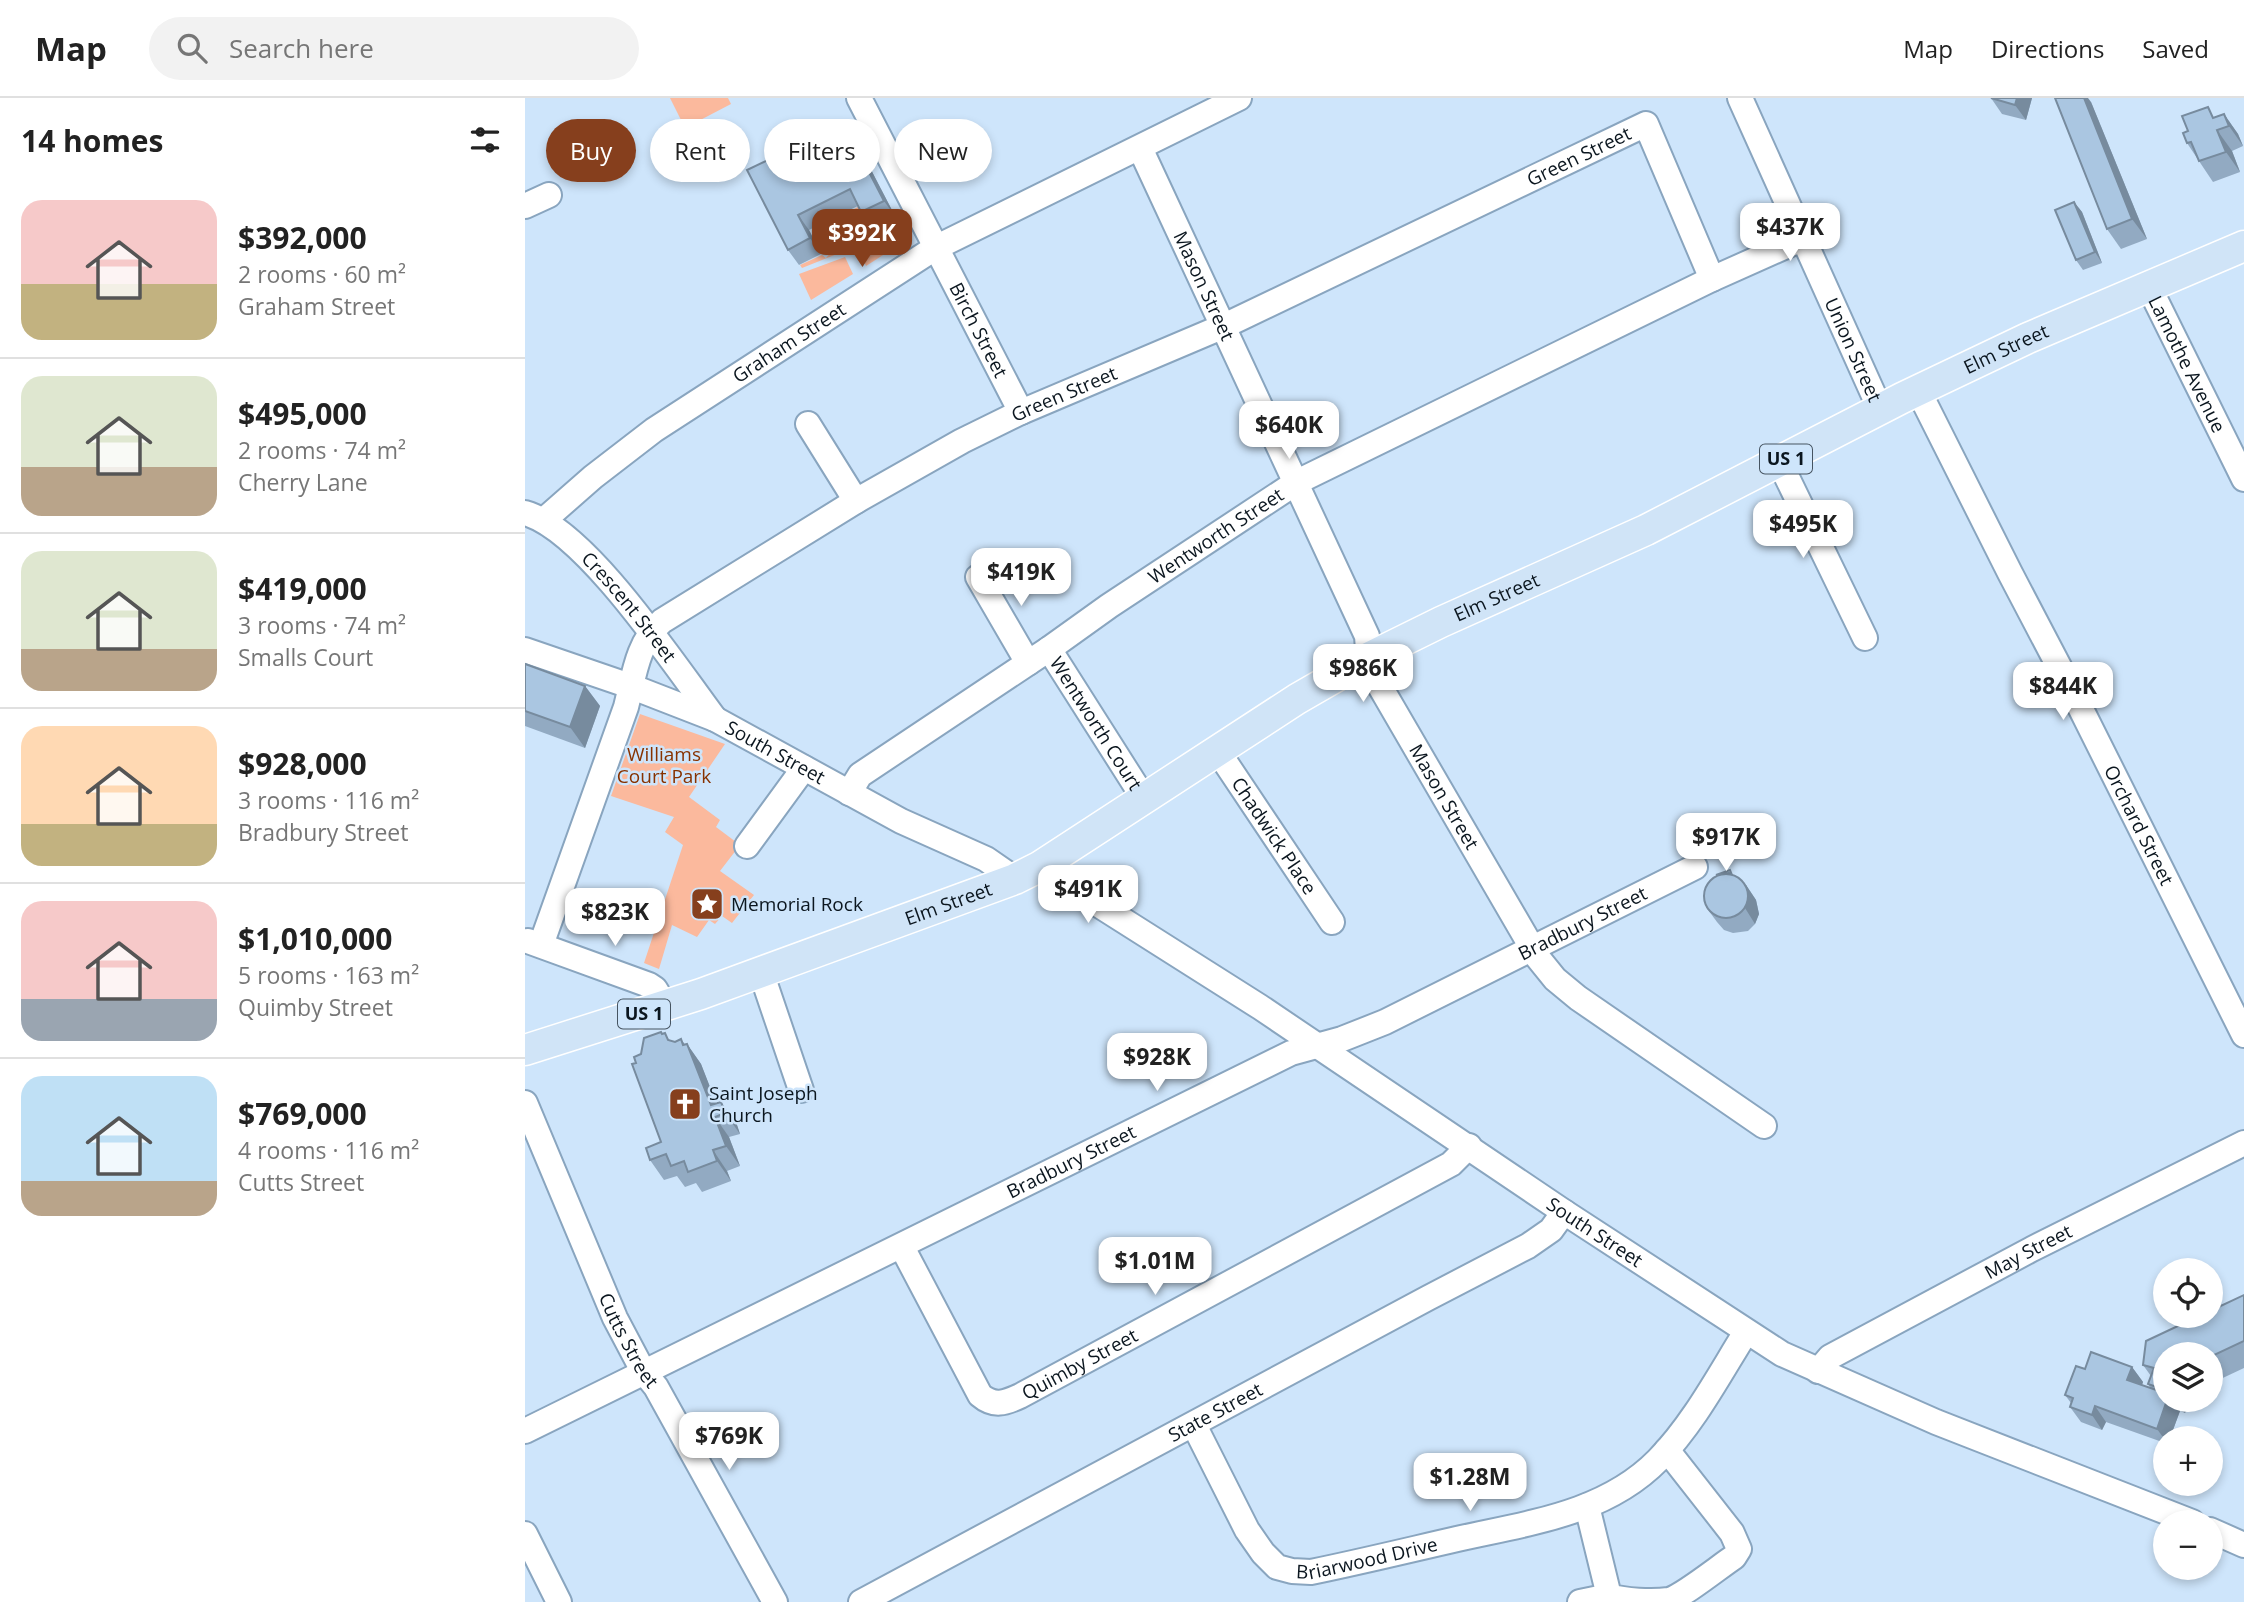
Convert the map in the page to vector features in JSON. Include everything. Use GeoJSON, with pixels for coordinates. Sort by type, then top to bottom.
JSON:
{"type":"FeatureCollection","features":[{"type":"Feature","properties":{"kind":"main road","name":"Elm Street"},"geometry":{"type":"LineString","coordinates":[[525,1050],[666,1006],[1027,873],[1297,699],[1369,659],[1441,622],[1646,530],[1918,390],[2028,338],[2244,246]]}},
{"type":"Feature","properties":{"kind":"street","name":"Birch Street"},"geometry":{"type":"LineString","coordinates":[[859,98],[1021,412]]}},
{"type":"Feature","properties":{"kind":"street","name":"Graham Street"},"geometry":{"type":"LineString","coordinates":[[534,517],[670,419],[935,248],[1239,98]]}},
{"type":"Feature","properties":{"kind":"street","name":"Union Street"},"geometry":{"type":"LineString","coordinates":[[1740,98],[1881,409]]}},
{"type":"Feature","properties":{"kind":"street","name":"Green Street"},"geometry":{"type":"LineString","coordinates":[[533,943],[626,707],[640,654],[651,633],[662,621],[856,501],[962,441],[1021,412],[1224,327],[1646,124],[1713,279]]}},
{"type":"Feature","properties":{"kind":"street","name":"Mason Street"},"geometry":{"type":"LineString","coordinates":[[1140,148],[1367,636],[1374,676],[1532,948],[1550,973],[1578,998],[1764,1126]]}},
{"type":"Feature","properties":{"kind":"street"},"geometry":{"type":"LineString","coordinates":[[525,206],[549,195]]}},
{"type":"Feature","properties":{"kind":"street","name":"Wentworth Street"},"geometry":{"type":"LineString","coordinates":[[849,793],[860,775],[1297,482],[1713,279],[1804,238]]}},
{"type":"Feature","properties":{"kind":"street","name":"Lamothe Avenue"},"geometry":{"type":"LineString","coordinates":[[2149,287],[2244,479]]}},
{"type":"Feature","properties":{"kind":"street","name":"Orchard Street"},"geometry":{"type":"LineString","coordinates":[[1918,390],[2083,711],[2244,1035]]}},
{"type":"Feature","properties":{"kind":"street"},"geometry":{"type":"LineString","coordinates":[[808,424],[856,501]]}},
{"type":"Feature","properties":{"kind":"street"},"geometry":{"type":"LineString","coordinates":[[1780,463],[1865,638]]}},
{"type":"Feature","properties":{"kind":"street","name":"Crescent Street"},"geometry":{"type":"LineString","coordinates":[[534,517],[561,532],[587,556],[651,633],[715,719]]}},
{"type":"Feature","properties":{"kind":"street"},"geometry":{"type":"LineString","coordinates":[[978,577],[1028,663]]}},
{"type":"Feature","properties":{"kind":"street","name":"Wentworth Court"},"geometry":{"type":"LineString","coordinates":[[1049,649],[1143,797]]}},
{"type":"Feature","properties":{"kind":"street","name":"South Street"},"geometry":{"type":"LineString","coordinates":[[525,650],[715,719],[901,821],[986,859],[1027,873],[1316,1045],[1564,1212],[1782,1354],[1936,1422],[2161,1510]]}},
{"type":"Feature","properties":{"kind":"street","name":"Chadwick Place"},"geometry":{"type":"LineString","coordinates":[[1217,750],[1332,922]]}},
{"type":"Feature","properties":{"kind":"street"},"geometry":{"type":"LineString","coordinates":[[747,846],[804,768]]}},
{"type":"Feature","properties":{"kind":"street","name":"Bradbury Street"},"geometry":{"type":"LineString","coordinates":[[525,1431],[643,1371],[902,1247],[1243,1076],[1291,1053],[1342,1039],[1431,1001],[1695,867]]}},
{"type":"Feature","properties":{"kind":"street"},"geometry":{"type":"LineString","coordinates":[[533,943],[649,985],[655,989],[666,1006]]}},
{"type":"Feature","properties":{"kind":"street"},"geometry":{"type":"LineString","coordinates":[[761,972],[801,1090]]}},
{"type":"Feature","properties":{"kind":"street","name":"Cutts Street"},"geometry":{"type":"LineString","coordinates":[[525,1103],[615,1318],[775,1602]]}},
{"type":"Feature","properties":{"kind":"street","name":"May Street"},"geometry":{"type":"LineString","coordinates":[[1818,1371],[1830,1357],[2032,1249],[2244,1143]]}},
{"type":"Feature","properties":{"kind":"street","name":"Quimby Street"},"geometry":{"type":"LineString","coordinates":[[902,1247],[980,1395],[991,1403],[1004,1403],[1451,1164],[1469,1146]]}},
{"type":"Feature","properties":{"kind":"street","name":"State Street"},"geometry":{"type":"LineString","coordinates":[[861,1602],[1528,1246],[1551,1230],[1564,1212]]}},
{"type":"Feature","properties":{"kind":"street","name":"Briarwood Drive"},"geometry":{"type":"LineString","coordinates":[[1193,1425],[1256,1544],[1270,1562],[1292,1572],[1311,1572],[1551,1518],[1587,1506],[1621,1490],[1667,1450],[1692,1418],[1746,1332]]}},
{"type":"Feature","properties":{"kind":"street"},"geometry":{"type":"LineString","coordinates":[[1580,1602],[1609,1596],[1621,1600],[1649,1602],[1669,1600],[1734,1557],[1739,1549],[1732,1533],[1667,1450]]}},
{"type":"Feature","properties":{"kind":"street"},"geometry":{"type":"LineString","coordinates":[[1587,1506],[1609,1596]]}},
{"type":"Feature","properties":{"kind":"street"},"geometry":{"type":"LineString","coordinates":[[525,1534],[558,1602]]}},
{"type":"Feature","properties":{"kind":"green space"},"geometry":{"type":"Polygon","coordinates":[[[670,98],[728,98],[731,104],[702,119],[680,119],[670,98]]]}},
{"type":"Feature","properties":{"kind":"green space"},"geometry":{"type":"Polygon","coordinates":[[[860,206],[872,229],[897,217],[908,239],[866,266],[842,215],[860,206]]]}},
{"type":"Feature","properties":{"kind":"green space"},"geometry":{"type":"Polygon","coordinates":[[[836,240],[842,252],[802,268],[800,265],[822,255],[826,258],[834,249],[836,240]]]}},
{"type":"Feature","properties":{"kind":"green space"},"geometry":{"type":"Polygon","coordinates":[[[845,257],[853,274],[811,300],[799,274],[845,257]]]}},
{"type":"Feature","properties":{"kind":"green space","name":"Williams Court Park"},"geometry":{"type":"Polygon","coordinates":[[[640,714],[725,744],[689,797],[720,820],[716,827],[740,845],[720,871],[754,895],[732,923],[722,916],[715,924],[709,920],[697,937],[672,925],[659,969],[644,963],[683,845],[665,832],[674,817],[611,796],[640,714]]]}},
{"type":"Feature","properties":{"kind":"building"},"geometry":{"type":"Polygon","coordinates":[[[1991,98],[2017,98],[2015,105],[1991,98]]]}},
{"type":"Feature","properties":{"kind":"building"},"geometry":{"type":"Polygon","coordinates":[[[2055,98],[2084,98],[2132,219],[2107,229],[2055,98]]]}},
{"type":"Feature","properties":{"kind":"building"},"geometry":{"type":"Polygon","coordinates":[[[2208,107],[2213,118],[2224,114],[2229,126],[2217,130],[2226,152],[2199,161],[2191,142],[2187,143],[2183,133],[2188,131],[2182,116],[2208,107]]]}},
{"type":"Feature","properties":{"kind":"building"},"geometry":{"type":"Polygon","coordinates":[[[764,162],[764,182],[874,182],[884,201],[861,212],[850,189],[798,215],[810,238],[788,250],[750,176],[750,169],[764,162]]]}},
{"type":"Feature","properties":{"kind":"building"},"geometry":{"type":"Polygon","coordinates":[[[2074,202],[2095,252],[2076,260],[2055,210],[2074,202]]]}},
{"type":"Feature","properties":{"kind":"building"},"geometry":{"type":"Polygon","coordinates":[[[525,664],[585,686],[570,727],[525,711],[525,664]]]}},
{"type":"Feature","properties":{"kind":"building"},"geometry":{"type":"Polygon","coordinates":[[[1726,874],[1741,881],[1748,896],[1741,911],[1726,918],[1711,911],[1704,896],[1711,881],[1726,874]]]}},
{"type":"Feature","properties":{"kind":"building","name":"Saint Joseph Church"},"geometry":{"type":"Polygon","coordinates":[[[665,1033],[668,1040],[675,1042],[681,1039],[683,1045],[687,1044],[711,1105],[721,1102],[725,1113],[715,1117],[726,1146],[713,1150],[717,1161],[688,1172],[684,1161],[671,1166],[666,1154],[650,1160],[646,1148],[661,1142],[632,1064],[636,1063],[634,1057],[641,1054],[644,1038],[665,1033]]]}},
{"type":"Feature","properties":{"kind":"building"},"geometry":{"type":"Polygon","coordinates":[[[2244,1295],[2244,1341],[2223,1351],[2223,1342],[2153,1342],[2153,1368],[2143,1365],[2146,1341],[2174,1328],[2223,1328],[2223,1305],[2244,1295]]]}},
{"type":"Feature","properties":{"kind":"building"},"geometry":{"type":"Polygon","coordinates":[[[2091,1352],[2132,1367],[2127,1380],[2153,1389],[2153,1412],[2163,1412],[2158,1426],[2153,1428],[2095,1406],[2092,1415],[2070,1407],[2073,1398],[2065,1395],[2076,1366],[2085,1369],[2091,1352]]]}},
{"type":"Feature","properties":{"kind":"building"},"geometry":{"type":"Polygon","coordinates":[[[2153,1371],[2153,1386],[2148,1384],[2153,1371]]]}},
{"type":"Feature","properties":{"kind":"place","name":"Memorial Rock"},"geometry":{"type":"Point","coordinates":[707,904]}},
{"type":"Feature","properties":{"kind":"place","name":"Saint Joseph Church"},"geometry":{"type":"Point","coordinates":[685,1104]}}]}
